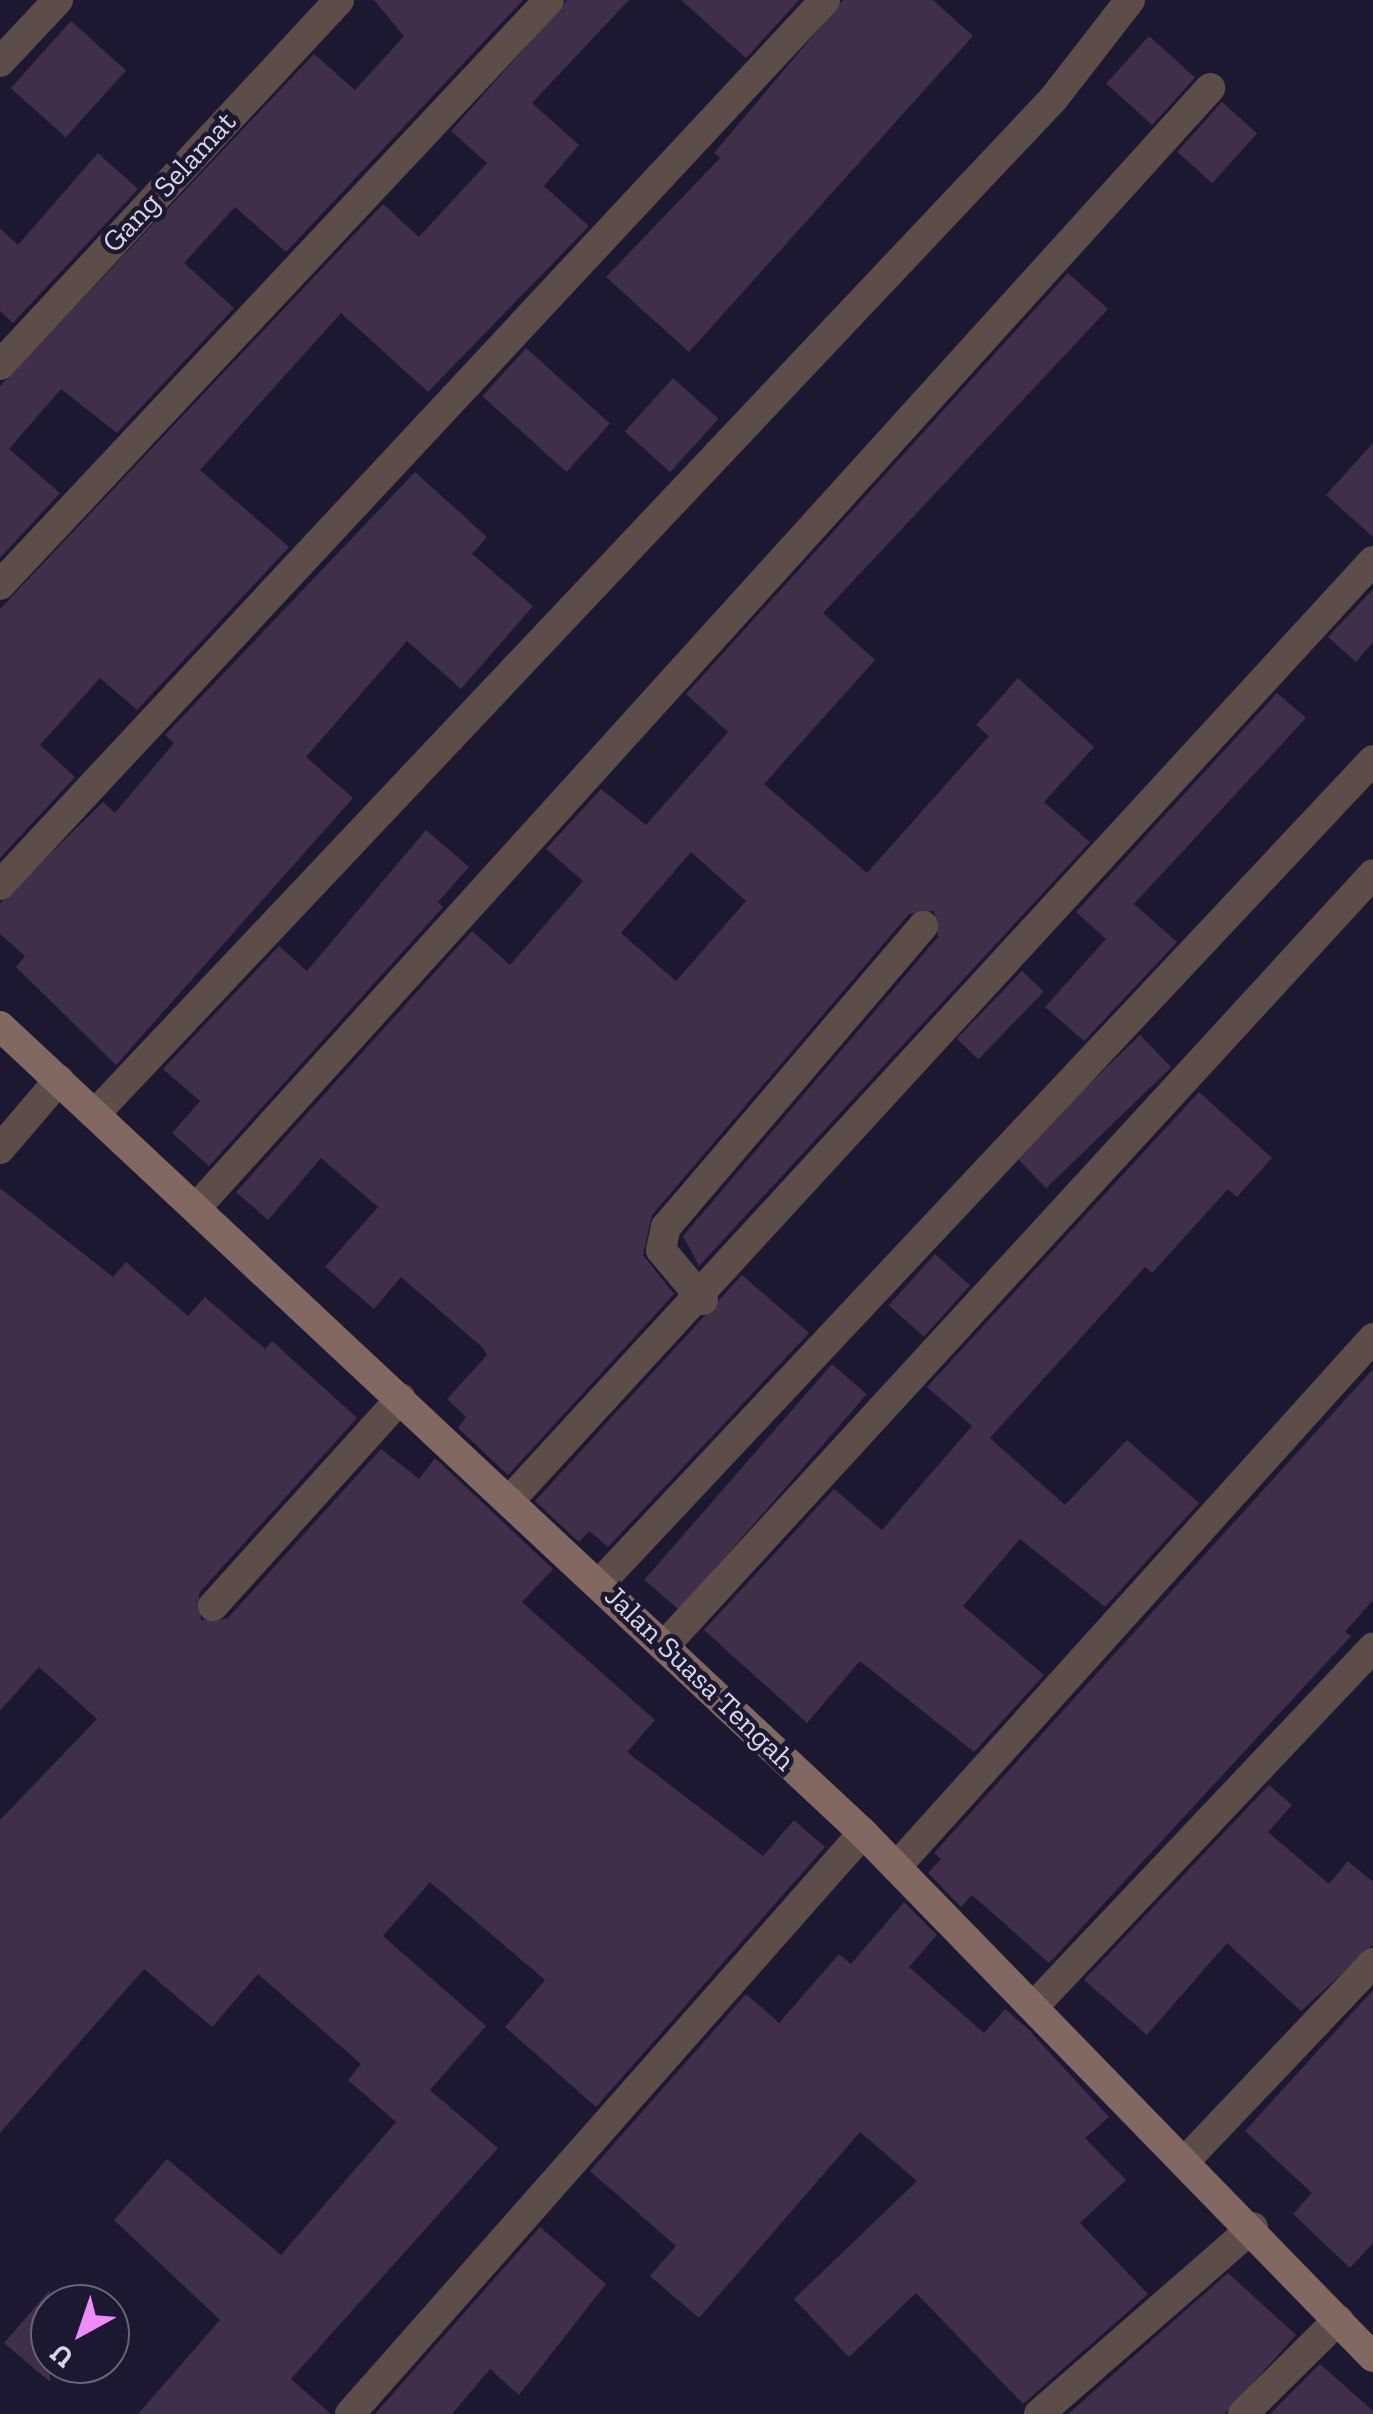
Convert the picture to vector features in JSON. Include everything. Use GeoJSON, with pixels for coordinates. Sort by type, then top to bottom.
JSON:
{"type":"FeatureCollection","features":[{"type":"Feature","properties":{"kind":"street"},"geometry":{"type":"LineString","coordinates":[[0,62],[58,0]]}},
{"type":"Feature","properties":{"kind":"street","name":"Gang Selamat"},"geometry":{"type":"LineString","coordinates":[[0,365],[339,0]]}},
{"type":"Feature","properties":{"kind":"street"},"geometry":{"type":"LineString","coordinates":[[0,585],[549,0]]}},
{"type":"Feature","properties":{"kind":"street"},"geometry":{"type":"LineString","coordinates":[[0,885],[825,0]]}},
{"type":"Feature","properties":{"kind":"street"},"geometry":{"type":"LineString","coordinates":[[95,1114],[1054,98],[1130,0]]}},
{"type":"Feature","properties":{"kind":"street"},"geometry":{"type":"LineString","coordinates":[[196,1208],[1210,88]]}},
{"type":"Feature","properties":{"kind":"street"},"geometry":{"type":"LineString","coordinates":[[511,1500],[702,1300],[1373,560]]}},
{"type":"Feature","properties":{"kind":"street"},"geometry":{"type":"LineString","coordinates":[[600,1583],[1373,760]]}},
{"type":"Feature","properties":{"kind":"street"},"geometry":{"type":"LineString","coordinates":[[666,1644],[1373,874]]}},
{"type":"Feature","properties":{"kind":"street"},"geometry":{"type":"LineString","coordinates":[[702,1300],[661,1250],[666,1227],[923,926]]}},
{"type":"Feature","properties":{"kind":"street","name":"Jalan Suasa Tengah"},"geometry":{"type":"LineString","coordinates":[[0,1026],[666,1644],[863,1833],[1188,2158],[1373,2357]]}},
{"type":"Feature","properties":{"kind":"street"},"geometry":{"type":"LineString","coordinates":[[0,1149],[59,1080]]}},
{"type":"Feature","properties":{"kind":"street"},"geometry":{"type":"LineString","coordinates":[[897,1866],[1373,1338]]}},
{"type":"Feature","properties":{"kind":"street"},"geometry":{"type":"LineString","coordinates":[[213,1606],[401,1398]]}},
{"type":"Feature","properties":{"kind":"street"},"geometry":{"type":"LineString","coordinates":[[1035,2005],[1373,1648]]}},
{"type":"Feature","properties":{"kind":"street"},"geometry":{"type":"LineString","coordinates":[[350,2414],[863,1833]]}},
{"type":"Feature","properties":{"kind":"street"},"geometry":{"type":"LineString","coordinates":[[1188,2158],[1373,1964]]}},
{"type":"Feature","properties":{"kind":"street"},"geometry":{"type":"LineString","coordinates":[[1039,2414],[1253,2227]]}},
{"type":"Feature","properties":{"kind":"street"},"geometry":{"type":"LineString","coordinates":[[1243,2414],[1338,2320]]}},
{"type":"Feature","properties":{"kind":"building"},"geometry":{"type":"Polygon","coordinates":[[[374,0],[523,0],[286,252],[235,207],[184,263],[234,308],[117,433],[61,389],[9,449],[60,493],[0,558],[0,386],[314,54],[355,90],[404,36],[374,0]]]}},
{"type":"Feature","properties":{"kind":"building"},"geometry":{"type":"Polygon","coordinates":[[[567,0],[629,0],[532,103],[579,145],[544,186],[589,226],[428,392],[341,313],[200,470],[289,547],[137,710],[100,678],[40,745],[75,777],[0,858],[0,609],[383,204],[419,237],[487,163],[451,131],[567,0]]]}},
{"type":"Feature","properties":{"kind":"building"},"geometry":{"type":"Polygon","coordinates":[[[681,0],[799,0],[746,58],[681,0]]]}},
{"type":"Feature","properties":{"kind":"building"},"geometry":{"type":"Polygon","coordinates":[[[843,0],[933,0],[973,36],[689,352],[606,277],[720,158],[714,153],[843,0]]]}},
{"type":"Feature","properties":{"kind":"building"},"geometry":{"type":"Polygon","coordinates":[[[71,21],[126,71],[66,137],[11,88],[71,21]]]}},
{"type":"Feature","properties":{"kind":"building"},"geometry":{"type":"Polygon","coordinates":[[[1149,36],[1195,77],[1152,125],[1106,84],[1149,36]]]}},
{"type":"Feature","properties":{"kind":"building"},"geometry":{"type":"Polygon","coordinates":[[[1222,102],[1257,133],[1212,183],[1177,152],[1222,102]]]}},
{"type":"Feature","properties":{"kind":"building"},"geometry":{"type":"Polygon","coordinates":[[[98,153],[138,189],[13,323],[0,311],[0,228],[18,245],[98,153]]]}},
{"type":"Feature","properties":{"kind":"building"},"geometry":{"type":"Polygon","coordinates":[[[1068,273],[1108,309],[823,613],[875,660],[764,784],[867,873],[989,736],[976,725],[1018,678],[1094,747],[1044,802],[1090,842],[699,1266],[683,1236],[938,937],[934,911],[909,914],[652,1215],[643,1255],[674,1294],[508,1475],[458,1428],[466,1417],[447,1399],[487,1355],[483,1348],[401,1277],[374,1309],[325,1267],[378,1207],[321,1158],[268,1220],[236,1192],[472,931],[510,965],[583,881],[546,849],[601,789],[646,825],[728,732],[686,694],[1068,273]],[[691,852],[621,933],[676,981],[746,901],[691,852]]]}},
{"type":"Feature","properties":{"kind":"building"},"geometry":{"type":"Polygon","coordinates":[[[526,348],[610,424],[566,472],[483,396],[526,348]]]}},
{"type":"Feature","properties":{"kind":"building"},"geometry":{"type":"Polygon","coordinates":[[[673,378],[718,419],[670,472],[625,432],[673,378]]]}},
{"type":"Feature","properties":{"kind":"building"},"geometry":{"type":"Polygon","coordinates":[[[1373,443],[1373,537],[1326,495],[1373,443]]]}},
{"type":"Feature","properties":{"kind":"building"},"geometry":{"type":"Polygon","coordinates":[[[415,472],[487,537],[472,554],[533,606],[461,689],[407,641],[306,757],[353,798],[116,1065],[16,967],[25,956],[0,934],[0,903],[103,802],[115,813],[174,743],[165,735],[415,472]]]}},
{"type":"Feature","properties":{"kind":"building"},"geometry":{"type":"Polygon","coordinates":[[[1373,589],[1373,642],[1356,662],[1328,637],[1373,589]]]}},
{"type":"Feature","properties":{"kind":"building"},"geometry":{"type":"Polygon","coordinates":[[[1277,693],[1306,718],[1134,904],[1177,942],[1084,1041],[1045,1007],[1106,939],[1076,912],[1277,693]]]}},
{"type":"Feature","properties":{"kind":"building"},"geometry":{"type":"Polygon","coordinates":[[[426,830],[469,867],[438,902],[443,907],[209,1166],[172,1133],[200,1101],[163,1069],[279,946],[307,971],[426,830]]]}},
{"type":"Feature","properties":{"kind":"building"},"geometry":{"type":"Polygon","coordinates":[[[1022,971],[1044,992],[978,1059],[957,1039],[1022,971]]]}},
{"type":"Feature","properties":{"kind":"building"},"geometry":{"type":"Polygon","coordinates":[[[1140,1035],[1171,1067],[1046,1188],[1015,1156],[1140,1035]]]}},
{"type":"Feature","properties":{"kind":"building"},"geometry":{"type":"Polygon","coordinates":[[[1199,1092],[1272,1158],[1237,1197],[1228,1189],[1152,1273],[1145,1267],[990,1438],[1065,1505],[1127,1440],[1199,1503],[1105,1607],[1020,1539],[963,1606],[1044,1675],[974,1752],[860,1661],[807,1723],[704,1630],[834,1489],[882,1530],[972,1426],[927,1387],[1199,1092]]]}},
{"type":"Feature","properties":{"kind":"building"},"geometry":{"type":"Polygon","coordinates":[[[0,1188],[113,1277],[126,1262],[188,1316],[205,1297],[265,1349],[272,1341],[357,1418],[199,1593],[201,1620],[227,1619],[381,1449],[419,1479],[435,1458],[553,1569],[522,1602],[655,1720],[627,1752],[763,1856],[794,1820],[825,1847],[596,2107],[505,2027],[545,1980],[430,1882],[383,1936],[486,2026],[430,2090],[498,2148],[291,2379],[331,2414],[138,2414],[220,2320],[114,2220],[167,2159],[281,2255],[396,2122],[348,2080],[361,2064],[258,1974],[212,2027],[144,1969],[0,2133],[0,1820],[97,1719],[39,1667],[0,1711],[0,1188]]]}},
{"type":"Feature","properties":{"kind":"building"},"geometry":{"type":"Polygon","coordinates":[[[935,1254],[970,1285],[924,1337],[889,1305],[935,1254]]]}},
{"type":"Feature","properties":{"kind":"building"},"geometry":{"type":"Polygon","coordinates":[[[742,1275],[809,1333],[608,1547],[589,1531],[579,1542],[535,1501],[742,1275]]]}},
{"type":"Feature","properties":{"kind":"building"},"geometry":{"type":"Polygon","coordinates":[[[832,1364],[867,1394],[679,1610],[644,1580],[832,1364]]]}},
{"type":"Feature","properties":{"kind":"building"},"geometry":{"type":"Polygon","coordinates":[[[1373,1369],[1373,1600],[1345,1632],[1351,1636],[1049,1963],[972,1895],[961,1907],[928,1873],[941,1859],[934,1853],[1373,1369]]]}},
{"type":"Feature","properties":{"kind":"building"},"geometry":{"type":"Polygon","coordinates":[[[1269,1785],[1292,1805],[1268,1832],[1329,1884],[1348,1861],[1373,1882],[1373,1945],[1301,2011],[1227,1943],[1147,2035],[1084,1980],[1269,1785]]]}},
{"type":"Feature","properties":{"kind":"building"},"geometry":{"type":"Polygon","coordinates":[[[904,1902],[937,1935],[909,1967],[984,2033],[1005,2009],[1027,2028],[1109,2117],[1085,2138],[1126,2180],[1080,2223],[1148,2294],[1023,2404],[916,2293],[849,2357],[794,2299],[917,2181],[860,2132],[699,2318],[650,2276],[676,2246],[590,2171],[746,1994],[779,2023],[839,1954],[851,1964],[904,1902]]]}},
{"type":"Feature","properties":{"kind":"building"},"geometry":{"type":"Polygon","coordinates":[[[1373,1990],[1373,2243],[1350,2268],[1293,2214],[1312,2193],[1245,2131],[1373,1990]]]}},
{"type":"Feature","properties":{"kind":"building"},"geometry":{"type":"Polygon","coordinates":[[[540,2227],[606,2284],[519,2395],[490,2369],[452,2414],[375,2414],[540,2227]]]}},
{"type":"Feature","properties":{"kind":"building"},"geometry":{"type":"Polygon","coordinates":[[[1228,2273],[1296,2335],[1225,2414],[1068,2414],[1228,2273]]]}},
{"type":"Feature","properties":{"kind":"building"},"geometry":{"type":"Polygon","coordinates":[[[30,2313],[30,2365],[4,2343],[30,2313]]]}},
{"type":"Feature","properties":{"kind":"building"},"geometry":{"type":"Polygon","coordinates":[[[1320,2364],[1373,2411],[1373,2414],[1270,2414],[1320,2364]]]}}]}
